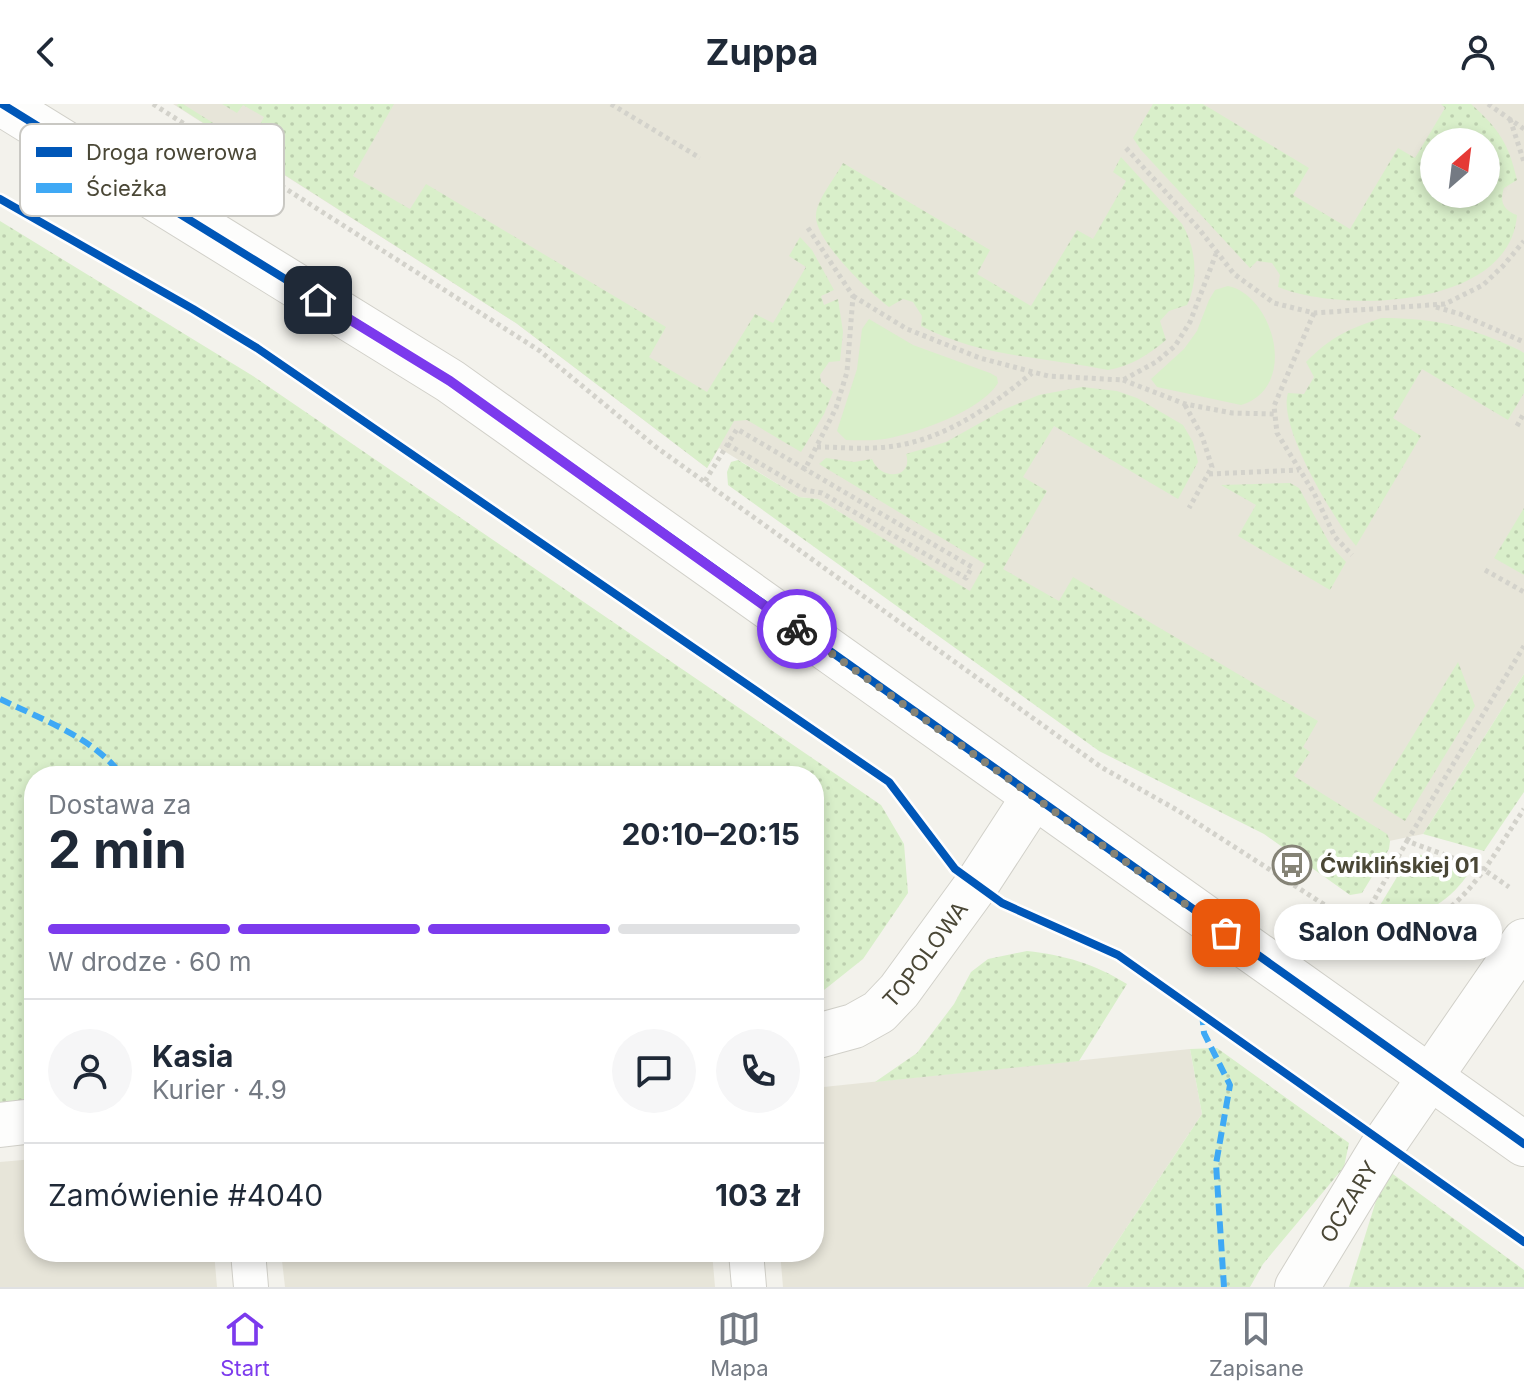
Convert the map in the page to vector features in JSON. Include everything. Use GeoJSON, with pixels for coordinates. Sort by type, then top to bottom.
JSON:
{"type":"FeatureCollection","features":[{"type":"Feature","properties":{"kind":"street"},"geometry":{"type":"LineString","coordinates":[[2,104],[34,124]]}},
{"type":"Feature","properties":{"kind":"street"},"geometry":{"type":"LineString","coordinates":[[183,216],[450,381],[1524,1144]]}},
{"type":"Feature","properties":{"kind":"street","name":"TOPOLOWA"},"geometry":{"type":"LineString","coordinates":[[824,1034],[854,1026],[879,1012],[899,991],[977,884],[1033,798]]}},
{"type":"Feature","properties":{"kind":"street","name":"OCZARY"},"geometry":{"type":"LineString","coordinates":[[1297,1287],[1384,1144],[1524,941]]}},
{"type":"Feature","properties":{"kind":"street"},"geometry":{"type":"LineString","coordinates":[[0,1125],[24,1122]]}},
{"type":"Feature","properties":{"kind":"lane"},"geometry":{"type":"LineString","coordinates":[[249,1262],[251,1287]]}},
{"type":"Feature","properties":{"kind":"lane"},"geometry":{"type":"LineString","coordinates":[[747,1262],[749,1287]]}},
{"type":"Feature","properties":{"kind":"path"},"geometry":{"type":"LineString","coordinates":[[153,104],[184,124]]}},
{"type":"Feature","properties":{"kind":"path"},"geometry":{"type":"LineString","coordinates":[[611,104],[700,158]]}},
{"type":"Feature","properties":{"kind":"path"},"geometry":{"type":"LineString","coordinates":[[1488,104],[1524,129]]}},
{"type":"Feature","properties":{"kind":"path"},"geometry":{"type":"LineString","coordinates":[[1510,119],[1524,162]]}},
{"type":"Feature","properties":{"kind":"path"},"geometry":{"type":"LineString","coordinates":[[1126,148],[1199,229],[1234,274],[1274,303],[1314,313],[1445,304],[1483,285],[1524,241]]}},
{"type":"Feature","properties":{"kind":"path"},"geometry":{"type":"LineString","coordinates":[[284,188],[540,351],[656,447],[1101,767],[1177,810],[1359,927],[1393,930],[1433,920],[1467,893],[1524,809]]}},
{"type":"Feature","properties":{"kind":"path"},"geometry":{"type":"LineString","coordinates":[[806,225],[853,296],[907,329],[980,358],[1048,376],[1123,380],[1185,404],[1232,413],[1275,414]]}},
{"type":"Feature","properties":{"kind":"path"},"geometry":{"type":"LineString","coordinates":[[1123,380],[1156,362],[1175,346],[1190,322],[1216,253]]}},
{"type":"Feature","properties":{"kind":"path"},"geometry":{"type":"LineString","coordinates":[[805,469],[836,408],[847,372],[853,296]]}},
{"type":"Feature","properties":{"kind":"path"},"geometry":{"type":"LineString","coordinates":[[1432,305],[1524,342]]}},
{"type":"Feature","properties":{"kind":"path"},"geometry":{"type":"LineString","coordinates":[[1314,313],[1274,406],[1277,433],[1335,537],[1352,555]]}},
{"type":"Feature","properties":{"kind":"path"},"geometry":{"type":"LineString","coordinates":[[817,447],[875,448],[919,441],[965,423],[1033,372]]}},
{"type":"Feature","properties":{"kind":"path"},"geometry":{"type":"LineString","coordinates":[[1185,404],[1202,436],[1212,467],[1189,508]]}},
{"type":"Feature","properties":{"kind":"path"},"geometry":{"type":"LineString","coordinates":[[1517,426],[1524,413]]}},
{"type":"Feature","properties":{"kind":"path"},"geometry":{"type":"LineString","coordinates":[[705,481],[727,444],[737,429],[972,567],[966,578],[822,493],[805,490],[727,444]]}},
{"type":"Feature","properties":{"kind":"path"},"geometry":{"type":"LineString","coordinates":[[1208,474],[1300,470]]}},
{"type":"Feature","properties":{"kind":"path"},"geometry":{"type":"LineString","coordinates":[[1485,570],[1524,592]]}},
{"type":"Feature","properties":{"kind":"path"},"geometry":{"type":"LineString","coordinates":[[1359,927],[1524,646]]}},
{"type":"Feature","properties":{"kind":"path"},"geometry":{"type":"LineString","coordinates":[[1407,841],[1483,869],[1514,891]]}},
{"type":"Feature","properties":{"kind":"shaded area"},"geometry":{"type":"Polygon","coordinates":[[[173,104],[1524,104],[1524,674],[1423,834],[1365,846],[970,592],[818,499],[799,497],[719,448],[707,468],[516,323],[284,175],[284,124],[204,124],[173,104]]]}},
{"type":"Feature","properties":{"kind":"shaded area"},"geometry":{"type":"Polygon","coordinates":[[[1190,1049],[1202,1114],[1087,1287],[783,1287],[781,1262],[824,1262],[824,1087],[1190,1049]]]}},
{"type":"Feature","properties":{"kind":"shaded area"},"geometry":{"type":"Polygon","coordinates":[[[24,1160],[24,1262],[215,1262],[217,1287],[0,1287],[0,1162],[24,1160]]]}},
{"type":"Feature","properties":{"kind":"shaded area"},"geometry":{"type":"Polygon","coordinates":[[[282,1262],[713,1262],[715,1287],[285,1287],[282,1262]]]}},
{"type":"Feature","properties":{"kind":"green space"},"geometry":{"type":"Polygon","coordinates":[[[183,104],[215,124],[205,124],[177,106],[183,104]]]}},
{"type":"Feature","properties":{"kind":"green space"},"geometry":{"type":"Polygon","coordinates":[[[222,104],[394,104],[353,176],[410,209],[426,184],[666,327],[649,357],[707,392],[755,314],[773,323],[806,267],[789,256],[800,237],[812,250],[834,290],[821,296],[824,305],[838,299],[843,332],[840,361],[829,362],[820,375],[821,382],[833,392],[824,414],[801,452],[747,420],[734,421],[707,468],[516,323],[284,174],[284,124],[260,124],[264,117],[243,105],[237,113],[222,104]]]}},
{"type":"Feature","properties":{"kind":"green space"},"geometry":{"type":"Polygon","coordinates":[[[1153,104],[1203,104],[1309,168],[1293,195],[1350,229],[1398,148],[1415,158],[1420,150],[1420,208],[1500,208],[1500,137],[1517,180],[1504,188],[1502,201],[1509,211],[1517,215],[1507,246],[1486,270],[1455,286],[1419,296],[1380,300],[1341,300],[1306,295],[1278,287],[1280,275],[1272,263],[1257,261],[1250,268],[1133,138],[1153,104]]]}},
{"type":"Feature","properties":{"kind":"green space"},"geometry":{"type":"Polygon","coordinates":[[[1441,104],[1471,104],[1494,128],[1433,128],[1445,108],[1441,104]]]}},
{"type":"Feature","properties":{"kind":"green space"},"geometry":{"type":"Polygon","coordinates":[[[1121,157],[1182,224],[1193,253],[1194,274],[1187,305],[1169,311],[1160,321],[1166,340],[1139,359],[1108,370],[989,350],[921,326],[922,316],[913,302],[903,299],[889,307],[880,300],[844,264],[817,225],[820,201],[843,163],[990,250],[977,274],[1031,306],[1077,230],[1093,239],[1126,181],[1113,172],[1121,157]]]}},
{"type":"Feature","properties":{"kind":"green space"},"geometry":{"type":"Polygon","coordinates":[[[0,221],[253,376],[824,766],[24,766],[24,1103],[0,1105],[0,221]]]}},
{"type":"Feature","properties":{"kind":"green space"},"geometry":{"type":"Polygon","coordinates":[[[1228,286],[1244,293],[1257,306],[1267,323],[1274,342],[1275,362],[1270,380],[1259,395],[1241,405],[1157,387],[1151,379],[1184,349],[1197,331],[1215,290],[1228,286]]]}},
{"type":"Feature","properties":{"kind":"green space"},"geometry":{"type":"Polygon","coordinates":[[[1381,318],[1453,325],[1519,350],[1524,353],[1524,393],[1508,420],[1422,369],[1393,418],[1421,436],[1356,546],[1322,495],[1299,449],[1287,408],[1288,393],[1304,394],[1314,377],[1306,362],[1324,346],[1349,330],[1381,318]]]}},
{"type":"Feature","properties":{"kind":"green space"},"geometry":{"type":"Polygon","coordinates":[[[869,319],[913,345],[990,373],[997,377],[998,383],[978,403],[914,432],[885,439],[846,440],[837,431],[857,369],[862,329],[869,319]]]}},
{"type":"Feature","properties":{"kind":"green space"},"geometry":{"type":"Polygon","coordinates":[[[1082,387],[1117,391],[1137,398],[1183,425],[1193,442],[1198,462],[1178,499],[1054,426],[1023,477],[1047,491],[1003,569],[1059,601],[1073,577],[1318,721],[1303,747],[1310,752],[1294,776],[1387,834],[1390,841],[1389,849],[1362,893],[1350,895],[1264,834],[1099,751],[728,485],[727,472],[731,462],[738,460],[799,497],[818,499],[970,591],[985,564],[819,464],[826,458],[854,462],[872,459],[882,471],[895,474],[905,468],[906,454],[946,442],[1005,409],[1039,395],[1082,387]]]}},
{"type":"Feature","properties":{"kind":"green space"},"geometry":{"type":"Polygon","coordinates":[[[1290,483],[1299,488],[1331,546],[1346,562],[1330,590],[1238,536],[1256,505],[1221,485],[1290,483]]]}},
{"type":"Feature","properties":{"kind":"green space"},"geometry":{"type":"Polygon","coordinates":[[[1524,508],[1524,575],[1494,558],[1524,508]]]}},
{"type":"Feature","properties":{"kind":"green space"},"geometry":{"type":"Polygon","coordinates":[[[1458,662],[1475,706],[1405,821],[1373,801],[1458,662]]]}},
{"type":"Feature","properties":{"kind":"green space"},"geometry":{"type":"Polygon","coordinates":[[[1524,674],[1524,792],[1484,851],[1423,834],[1524,674]]]}},
{"type":"Feature","properties":{"kind":"green space"},"geometry":{"type":"Polygon","coordinates":[[[824,766],[881,805],[904,844],[908,893],[863,959],[824,990],[824,766]]]}},
{"type":"Feature","properties":{"kind":"green space"},"geometry":{"type":"Polygon","coordinates":[[[1418,854],[1470,871],[1454,891],[1435,906],[1412,915],[1387,917],[1379,907],[1409,857],[1418,854]]]}},
{"type":"Feature","properties":{"kind":"green space"},"geometry":{"type":"Polygon","coordinates":[[[1027,951],[1079,962],[1127,984],[1079,1061],[875,1082],[917,1053],[954,1004],[971,972],[988,959],[1027,951]]]}},
{"type":"Feature","properties":{"kind":"green space"},"geometry":{"type":"Polygon","coordinates":[[[1217,1048],[1349,1143],[1344,1167],[1263,1264],[1250,1287],[1087,1287],[1202,1114],[1190,1049],[1217,1048]]]}},
{"type":"Feature","properties":{"kind":"green space"},"geometry":{"type":"Polygon","coordinates":[[[1386,1169],[1524,1270],[1524,1287],[1349,1287],[1386,1169]]]}},
{"type":"Feature","properties":{"kind":"marked path"},"geometry":{"type":"LineString","coordinates":[[0,699],[82,740],[114,766]]}},
{"type":"Feature","properties":{"kind":"marked path"},"geometry":{"type":"LineString","coordinates":[[1202,1013],[1204,1033],[1230,1085],[1216,1164],[1224,1287]]}},
{"type":"Feature","properties":{"kind":"cycle path"},"geometry":{"type":"LineString","coordinates":[[2,104],[34,124]]}},
{"type":"Feature","properties":{"kind":"cycle path"},"geometry":{"type":"LineString","coordinates":[[0,199],[20,210]]}},
{"type":"Feature","properties":{"kind":"cycle path"},"geometry":{"type":"LineString","coordinates":[[30,216],[257,348],[889,782],[955,869],[1002,903],[1118,955],[1524,1242]]}},
{"type":"Feature","properties":{"kind":"cycle path"},"geometry":{"type":"LineString","coordinates":[[183,216],[450,381],[1524,1144]]}},
{"type":"Feature","properties":{"kind":"way so far"},"geometry":{"type":"LineString","coordinates":[[797,629],[1226,933]]}},
{"type":"Feature","properties":{"kind":"place","name":"Ćwiklińskiej 01"},"geometry":{"type":"Point","coordinates":[1292,865]}},
{"type":"Feature","properties":{"kind":"place","name":"Salon OdNova"},"geometry":{"type":"Point","coordinates":[1226,933]}},
{"type":"Feature","properties":{"kind":"route"},"geometry":{"type":"LineString","coordinates":[[318,300],[450,381],[797,629]]}}]}
